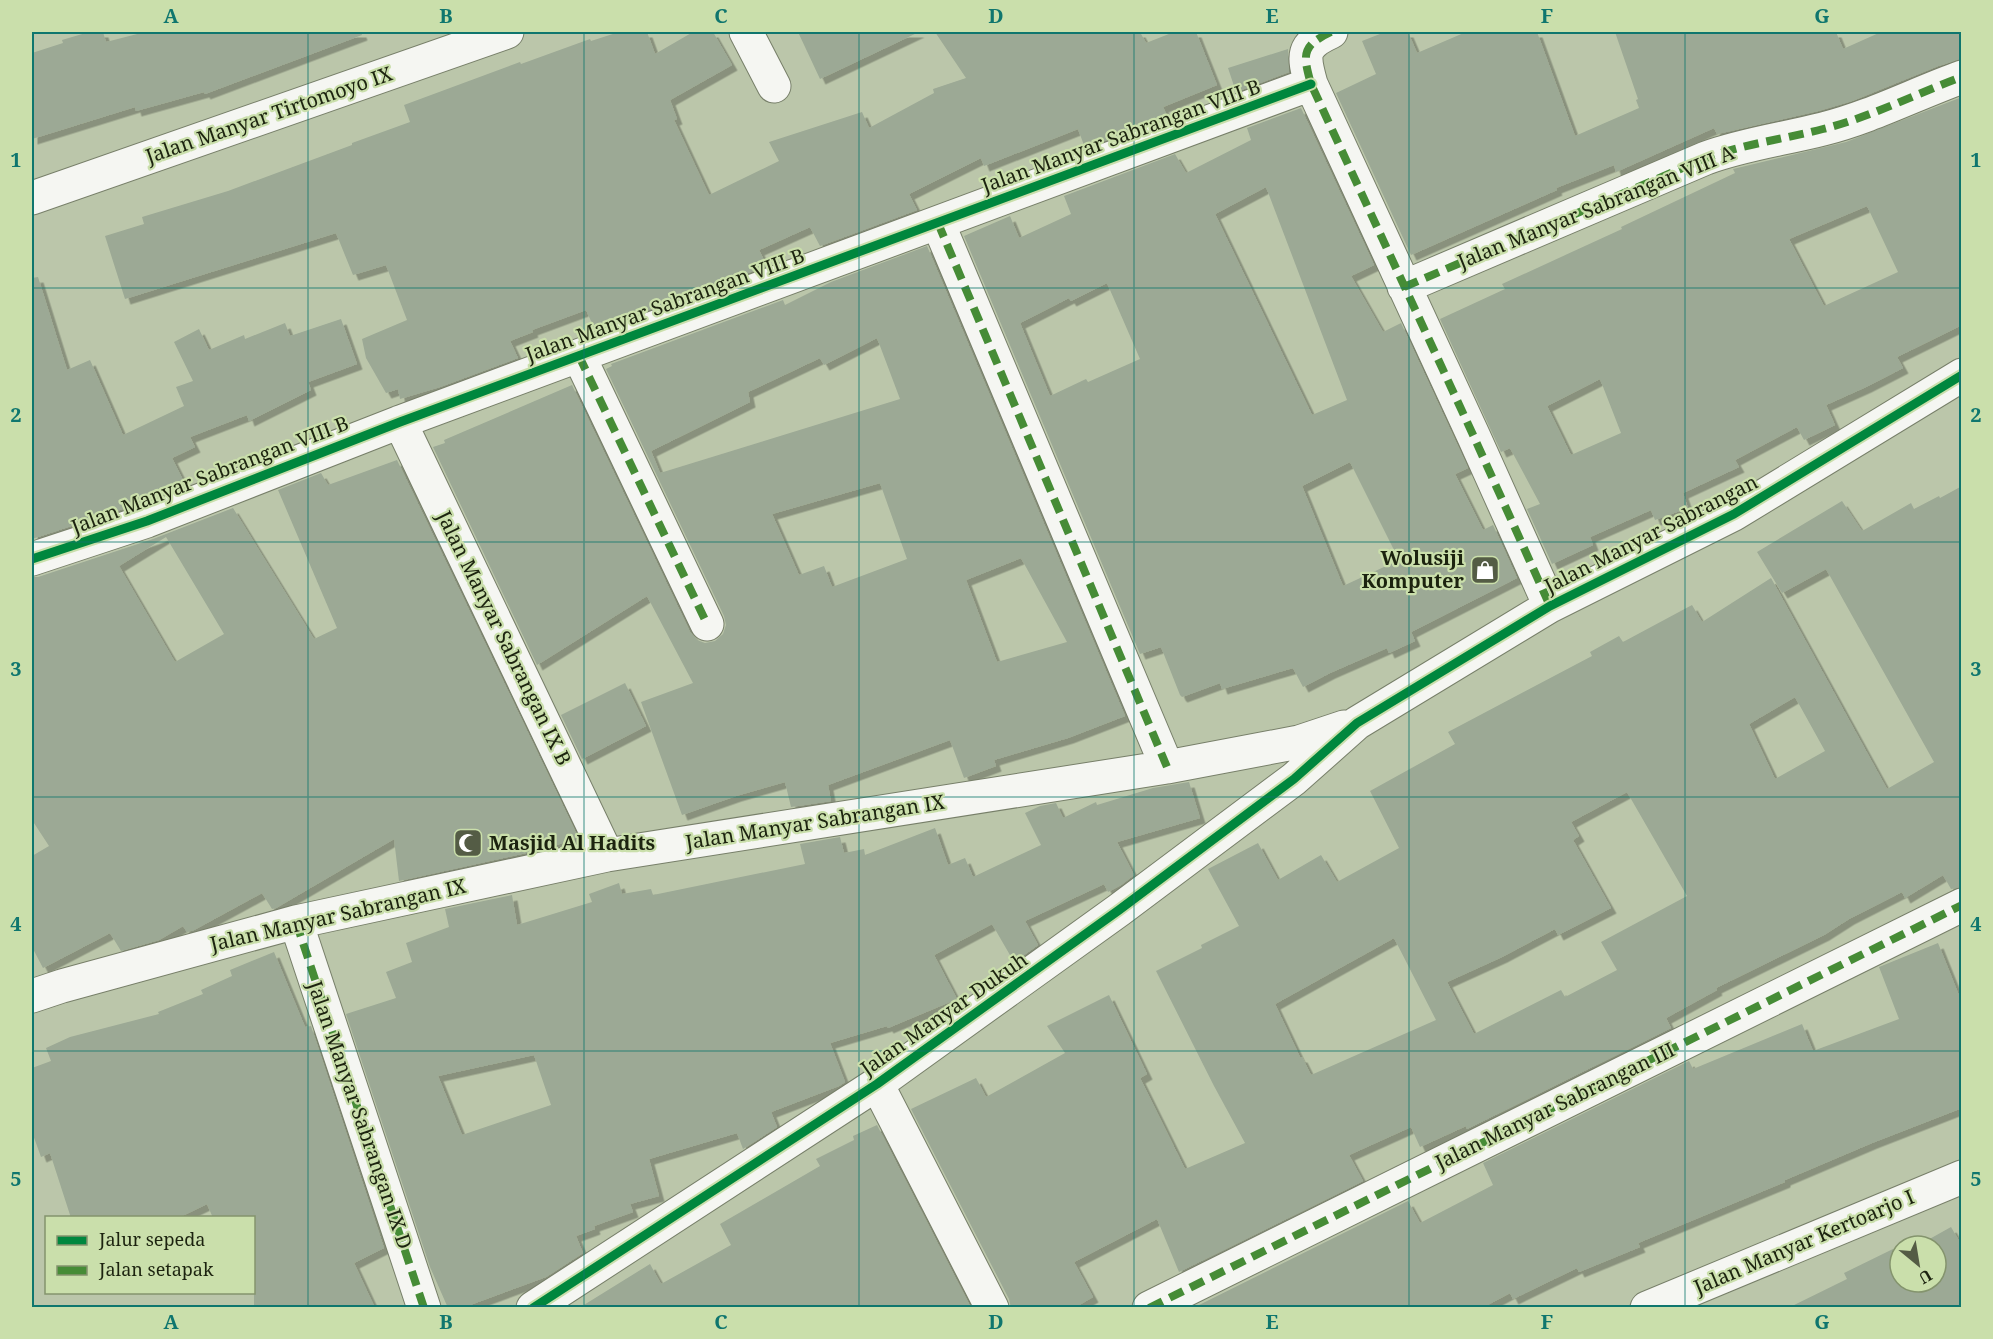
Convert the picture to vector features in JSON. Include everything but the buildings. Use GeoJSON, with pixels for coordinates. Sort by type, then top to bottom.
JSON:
{"type":"FeatureCollection","features":[{"type":"Feature","properties":{"kind":"street","name":"Jalan Manyar Tirtomoyo IX"},"geometry":{"type":"LineString","coordinates":[[32,198],[507,32]]}},
{"type":"Feature","properties":{"kind":"street"},"geometry":{"type":"LineString","coordinates":[[746,32],[774,86]]}},
{"type":"Feature","properties":{"kind":"street"},"geometry":{"type":"LineString","coordinates":[[1331,32],[1313,43],[1304,58],[1311,84],[1550,606]]}},
{"type":"Feature","properties":{"kind":"street","name":"Jalan Manyar Sabrangan VIII A"},"geometry":{"type":"LineString","coordinates":[[1404,287],[1717,154],[1824,129],[1877,111],[1962,77]]}},
{"type":"Feature","properties":{"kind":"street","name":"Jalan Manyar Sabrangan VIII B"},"geometry":{"type":"LineString","coordinates":[[32,559],[147,521],[400,422],[1311,84]]}},
{"type":"Feature","properties":{"kind":"street"},"geometry":{"type":"LineString","coordinates":[[938,223],[1167,767]]}},
{"type":"Feature","properties":{"kind":"street"},"geometry":{"type":"LineString","coordinates":[[579,356],[707,624]]}},
{"type":"Feature","properties":{"kind":"street","name":"Jalan Manyar Sabrangan"},"geometry":{"type":"LineString","coordinates":[[1357,723],[1550,606],[1734,514],[1962,375]]}},
{"type":"Feature","properties":{"kind":"street","name":"Jalan Manyar Sabrangan IX B"},"geometry":{"type":"LineString","coordinates":[[400,422],[607,855]]}},
{"type":"Feature","properties":{"kind":"street","name":"Jalan Manyar Sabrangan IX"},"geometry":{"type":"LineString","coordinates":[[32,996],[296,922],[607,855],[1167,767],[1299,742],[1357,723]]}},
{"type":"Feature","properties":{"kind":"street","name":"Jalan Manyar Dukuh"},"geometry":{"type":"LineString","coordinates":[[533,1308],[877,1084],[1119,910],[1294,778],[1357,723]]}},
{"type":"Feature","properties":{"kind":"street","name":"Jalan Manyar Sabrangan III"},"geometry":{"type":"LineString","coordinates":[[1149,1308],[1962,905]]}},
{"type":"Feature","properties":{"kind":"street","name":"Jalan Manyar Sabrangan IX D"},"geometry":{"type":"LineString","coordinates":[[296,922],[424,1308]]}},
{"type":"Feature","properties":{"kind":"street"},"geometry":{"type":"LineString","coordinates":[[877,1084],[992,1308]]}},
{"type":"Feature","properties":{"kind":"street","name":"Jalan Manyar Kertoarjo I"},"geometry":{"type":"LineString","coordinates":[[1647,1308],[1962,1177]]}},
{"type":"Feature","properties":{"kind":"marked path"},"geometry":{"type":"LineString","coordinates":[[1331,32],[1314,42],[1307,52],[1311,84],[1550,606]]}},
{"type":"Feature","properties":{"kind":"marked path"},"geometry":{"type":"LineString","coordinates":[[1404,287],[1706,158],[1841,124],[1962,77]]}},
{"type":"Feature","properties":{"kind":"marked path"},"geometry":{"type":"LineString","coordinates":[[938,223],[1167,767]]}},
{"type":"Feature","properties":{"kind":"marked path"},"geometry":{"type":"LineString","coordinates":[[579,356],[707,624]]}},
{"type":"Feature","properties":{"kind":"marked path"},"geometry":{"type":"LineString","coordinates":[[1149,1308],[1962,905]]}},
{"type":"Feature","properties":{"kind":"marked path"},"geometry":{"type":"LineString","coordinates":[[296,922],[424,1308]]}},
{"type":"Feature","properties":{"kind":"cycle path"},"geometry":{"type":"LineString","coordinates":[[32,559],[147,521],[400,422],[1311,84]]}},
{"type":"Feature","properties":{"kind":"cycle path"},"geometry":{"type":"LineString","coordinates":[[533,1308],[877,1084],[1119,910],[1294,779],[1357,723],[1550,606],[1734,514],[1962,375]]}},
{"type":"Feature","properties":{"kind":"place","name":"Wolusiji Komputer"},"geometry":{"type":"Point","coordinates":[1485,570]}},
{"type":"Feature","properties":{"kind":"place","name":"Masjid Al Hadits"},"geometry":{"type":"Point","coordinates":[468,843]}}]}
